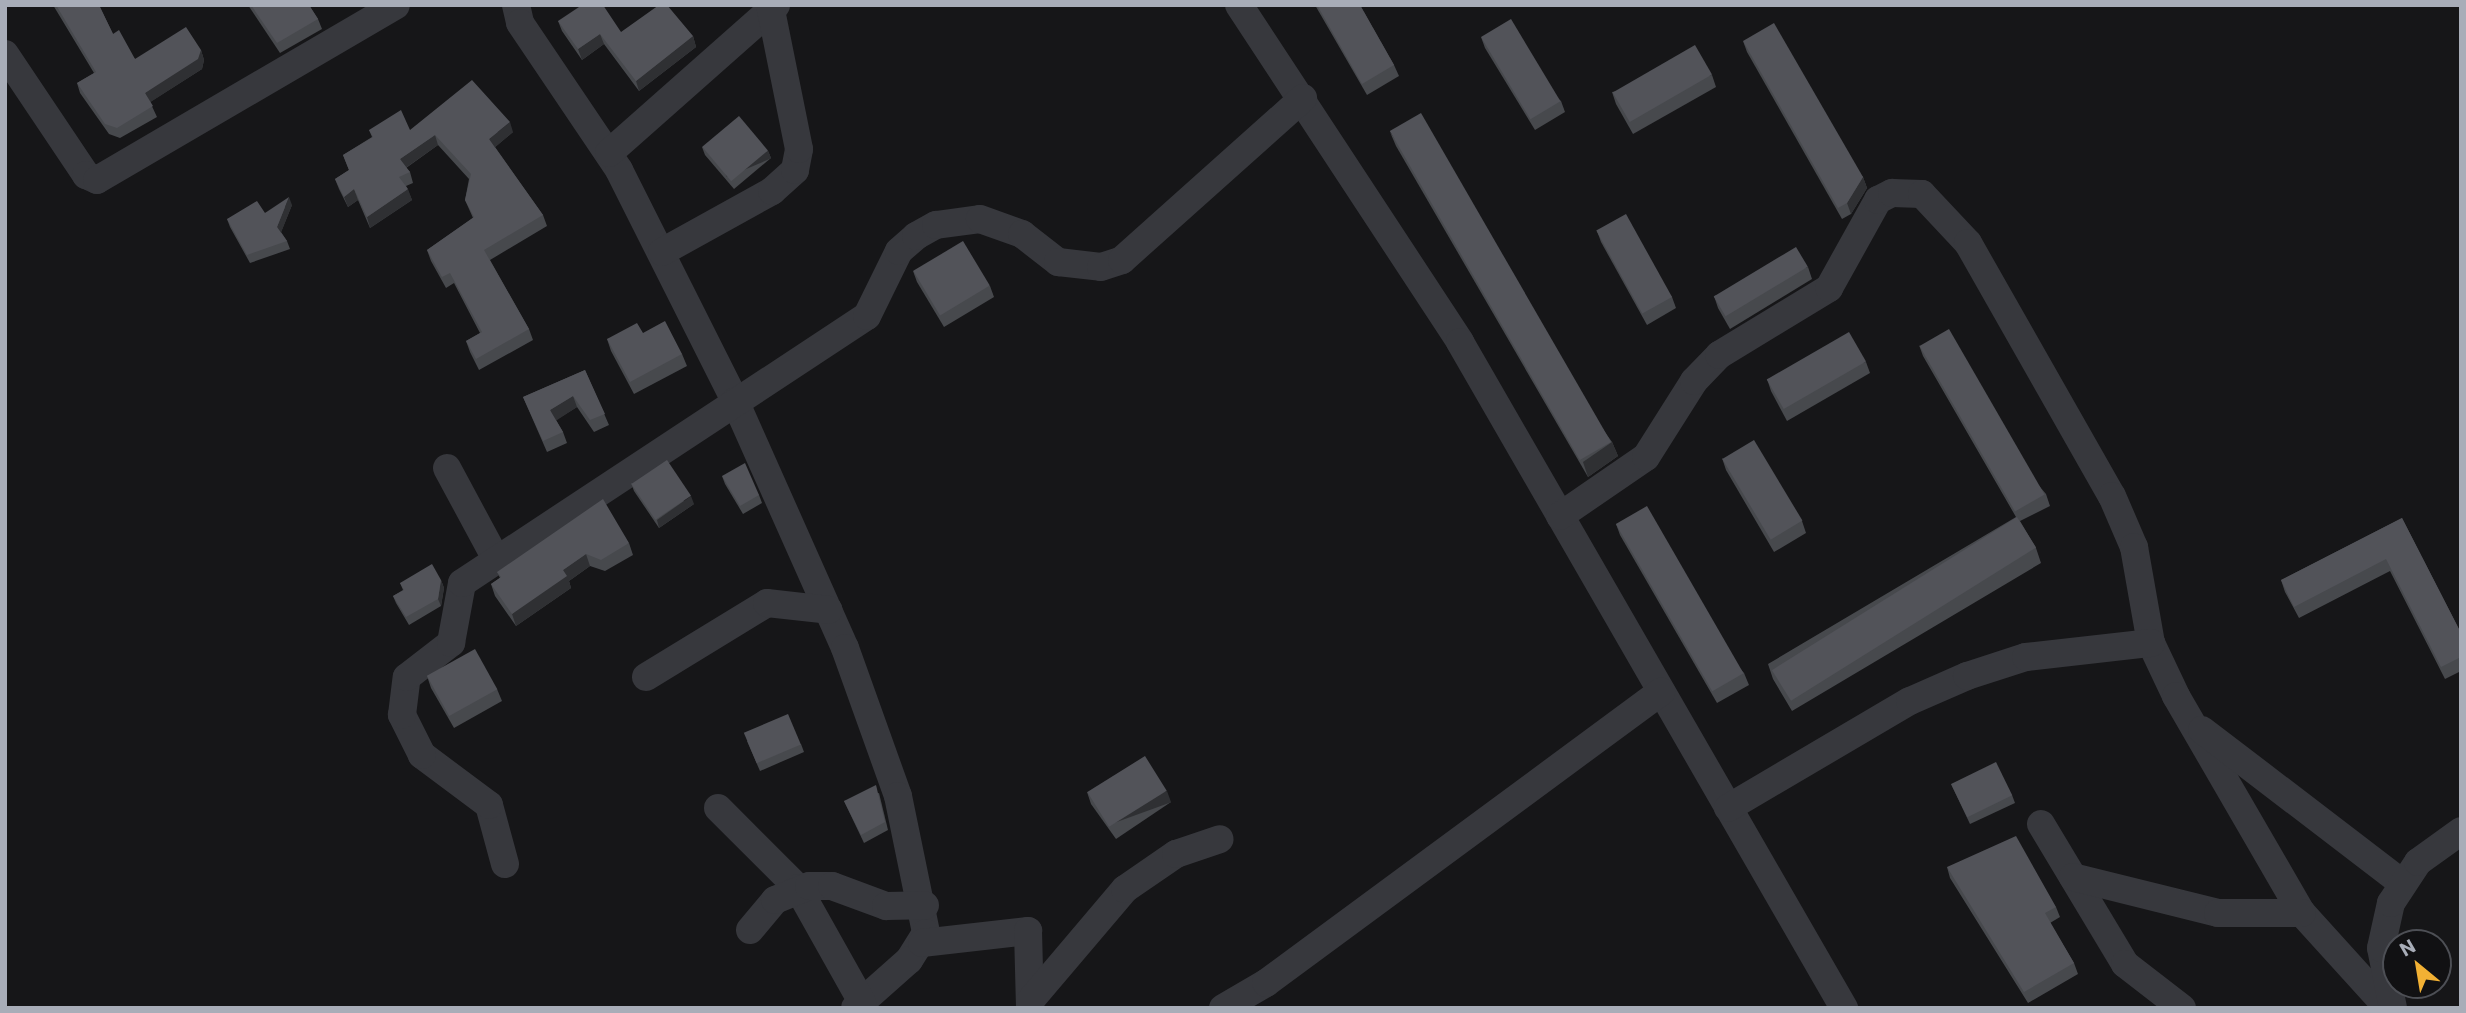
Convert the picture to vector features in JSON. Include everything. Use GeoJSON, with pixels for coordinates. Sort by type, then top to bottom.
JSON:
{"type":"FeatureCollection","features":[{"type":"Feature","properties":{"kind":"street"},"geometry":{"type":"LineString","coordinates":[[5,54],[82,170],[97,180],[396,5]]}},
{"type":"Feature","properties":{"kind":"street"},"geometry":{"type":"LineString","coordinates":[[516,5],[520,23],[609,153],[662,252],[735,401],[829,610],[898,796],[925,905],[922,943]]}},
{"type":"Feature","properties":{"kind":"street"},"geometry":{"type":"LineString","coordinates":[[1239,5],[1409,259],[1844,1008]]}},
{"type":"Feature","properties":{"kind":"street"},"geometry":{"type":"LineString","coordinates":[[609,153],[774,8]]}},
{"type":"Feature","properties":{"kind":"street"},"geometry":{"type":"LineString","coordinates":[[662,252],[772,191],[794,170],[799,149],[774,8]]}},
{"type":"Feature","properties":{"kind":"street"},"geometry":{"type":"LineString","coordinates":[[505,864],[489,805],[422,755],[400,702],[407,677],[452,643],[462,583],[867,316],[899,251],[936,225],[958,219],[1002,224],[1058,262],[1079,268],[1122,260],[1303,98]]}},
{"type":"Feature","properties":{"kind":"street"},"geometry":{"type":"LineString","coordinates":[[1560,516],[1646,457],[1694,381],[1719,355],[1829,288],[1878,200],[1892,193],[1922,194],[1968,243],[2116,504],[2134,547],[2151,643],[2191,722],[2302,913],[2391,1008]]}},
{"type":"Feature","properties":{"kind":"street"},"geometry":{"type":"LineString","coordinates":[[447,468],[496,559]]}},
{"type":"Feature","properties":{"kind":"street"},"geometry":{"type":"LineString","coordinates":[[646,677],[767,603],[829,610]]}},
{"type":"Feature","properties":{"kind":"street"},"geometry":{"type":"LineString","coordinates":[[1728,808],[1910,701],[1967,676],[2088,646],[2151,643]]}},
{"type":"Feature","properties":{"kind":"street"},"geometry":{"type":"LineString","coordinates":[[1223,1008],[1661,692]]}},
{"type":"Feature","properties":{"kind":"street"},"geometry":{"type":"LineString","coordinates":[[2191,722],[2402,883]]}},
{"type":"Feature","properties":{"kind":"street"},"geometry":{"type":"LineString","coordinates":[[718,808],[798,888],[859,1005],[922,943],[1028,931],[1030,1004]]}},
{"type":"Feature","properties":{"kind":"street"},"geometry":{"type":"LineString","coordinates":[[2041,824],[2125,964],[2182,1008]]}},
{"type":"Feature","properties":{"kind":"street"},"geometry":{"type":"LineString","coordinates":[[2391,1008],[2381,948],[2402,883],[2428,853],[2461,831]]}},
{"type":"Feature","properties":{"kind":"street"},"geometry":{"type":"LineString","coordinates":[[1030,1004],[1125,889],[1176,854],[1220,839]]}},
{"type":"Feature","properties":{"kind":"street"},"geometry":{"type":"LineString","coordinates":[[2073,877],[2218,913],[2302,913]]}},
{"type":"Feature","properties":{"kind":"street"},"geometry":{"type":"LineString","coordinates":[[750,930],[775,900],[798,888],[832,886],[874,904],[925,905]]}},
{"type":"Feature","properties":{"kind":"building"},"geometry":{"type":"Polygon","coordinates":[[[56,5],[99,5],[113,34],[119,30],[135,59],[186,27],[201,50],[198,59],[145,93],[153,106],[117,128],[105,124],[77,83],[96,72],[56,5]]]}},
{"type":"Feature","properties":{"kind":"building"},"geometry":{"type":"Polygon","coordinates":[[[251,5],[309,5],[318,19],[277,43],[251,5]]]}},
{"type":"Feature","properties":{"kind":"building"},"geometry":{"type":"Polygon","coordinates":[[[582,5],[603,5],[621,32],[659,5],[667,5],[693,36],[636,81],[600,34],[578,49],[558,21],[582,5]]]}},
{"type":"Feature","properties":{"kind":"building"},"geometry":{"type":"Polygon","coordinates":[[[1317,5],[1360,5],[1394,65],[1362,84],[1317,5]]]}},
{"type":"Feature","properties":{"kind":"building"},"geometry":{"type":"Polygon","coordinates":[[[1511,19],[1560,101],[1530,119],[1481,37],[1511,19]]]}},
{"type":"Feature","properties":{"kind":"building"},"geometry":{"type":"Polygon","coordinates":[[[1774,23],[1863,177],[1847,203],[1838,208],[1743,41],[1774,23]]]}},
{"type":"Feature","properties":{"kind":"building"},"geometry":{"type":"Polygon","coordinates":[[[1695,45],[1712,74],[1630,122],[1613,92],[1695,45]]]}},
{"type":"Feature","properties":{"kind":"building"},"geometry":{"type":"Polygon","coordinates":[[[472,80],[510,122],[489,139],[543,215],[484,250],[529,329],[476,359],[466,341],[482,332],[450,273],[442,277],[427,250],[474,217],[465,200],[471,174],[435,135],[400,159],[410,172],[399,177],[408,189],[367,217],[354,189],[344,197],[335,179],[349,170],[343,155],[373,137],[369,130],[401,110],[410,130],[472,80]]]}},
{"type":"Feature","properties":{"kind":"building"},"geometry":{"type":"Polygon","coordinates":[[[1421,113],[1611,442],[1580,460],[1390,131],[1421,113]]]}},
{"type":"Feature","properties":{"kind":"building"},"geometry":{"type":"Polygon","coordinates":[[[739,116],[768,150],[731,181],[702,147],[739,116]]]}},
{"type":"Feature","properties":{"kind":"building"},"geometry":{"type":"Polygon","coordinates":[[[289,197],[277,227],[287,241],[247,255],[227,219],[257,201],[265,213],[289,197]]]}},
{"type":"Feature","properties":{"kind":"building"},"geometry":{"type":"Polygon","coordinates":[[[1626,214],[1672,297],[1642,314],[1596,230],[1626,214]]]}},
{"type":"Feature","properties":{"kind":"building"},"geometry":{"type":"Polygon","coordinates":[[[963,241],[990,286],[940,315],[913,271],[963,241]]]}},
{"type":"Feature","properties":{"kind":"building"},"geometry":{"type":"Polygon","coordinates":[[[1796,247],[1808,267],[1726,316],[1714,296],[1796,247]]]}},
{"type":"Feature","properties":{"kind":"building"},"geometry":{"type":"Polygon","coordinates":[[[665,321],[682,354],[630,382],[607,339],[637,323],[643,333],[665,321]]]}},
{"type":"Feature","properties":{"kind":"building"},"geometry":{"type":"Polygon","coordinates":[[[1949,329],[2044,494],[2015,511],[1920,346],[1949,329]]]}},
{"type":"Feature","properties":{"kind":"building"},"geometry":{"type":"Polygon","coordinates":[[[1849,332],[1866,361],[1784,409],[1767,380],[1849,332]]]}},
{"type":"Feature","properties":{"kind":"building"},"geometry":{"type":"Polygon","coordinates":[[[585,370],[605,414],[590,420],[573,396],[550,410],[563,432],[543,441],[523,397],[585,370]]]}},
{"type":"Feature","properties":{"kind":"building"},"geometry":{"type":"Polygon","coordinates":[[[1754,440],[1802,521],[1771,540],[1722,459],[1754,440]]]}},
{"type":"Feature","properties":{"kind":"building"},"geometry":{"type":"Polygon","coordinates":[[[667,460],[691,496],[655,520],[631,484],[667,460]]]}},
{"type":"Feature","properties":{"kind":"building"},"geometry":{"type":"Polygon","coordinates":[[[745,463],[759,495],[740,506],[722,476],[745,463]]]}},
{"type":"Feature","properties":{"kind":"building"},"geometry":{"type":"Polygon","coordinates":[[[603,499],[629,543],[601,560],[586,554],[563,570],[567,576],[512,614],[491,584],[501,577],[497,572],[603,499]]]}},
{"type":"Feature","properties":{"kind":"building"},"geometry":{"type":"Polygon","coordinates":[[[1647,506],[1744,673],[1712,691],[1616,524],[1647,506]]]}},
{"type":"Feature","properties":{"kind":"building"},"geometry":{"type":"Polygon","coordinates":[[[2017,517],[2036,548],[1791,701],[1772,670],[2017,517]]]}},
{"type":"Feature","properties":{"kind":"building"},"geometry":{"type":"Polygon","coordinates":[[[2402,518],[2461,633],[2461,657],[2441,667],[2386,559],[2294,607],[2281,580],[2402,518]]]}},
{"type":"Feature","properties":{"kind":"building"},"geometry":{"type":"Polygon","coordinates":[[[432,564],[441,580],[438,599],[406,617],[393,596],[404,590],[400,583],[432,564]]]}},
{"type":"Feature","properties":{"kind":"building"},"geometry":{"type":"Polygon","coordinates":[[[475,649],[497,689],[449,716],[427,676],[475,649]]]}},
{"type":"Feature","properties":{"kind":"building"},"geometry":{"type":"Polygon","coordinates":[[[788,714],[801,744],[757,763],[744,733],[788,714]]]}},
{"type":"Feature","properties":{"kind":"building"},"geometry":{"type":"Polygon","coordinates":[[[1145,756],[1167,791],[1109,827],[1087,792],[1145,756]]]}},
{"type":"Feature","properties":{"kind":"building"},"geometry":{"type":"Polygon","coordinates":[[[1996,762],[2012,795],[1967,817],[1951,784],[1996,762]]]}},
{"type":"Feature","properties":{"kind":"building"},"geometry":{"type":"Polygon","coordinates":[[[876,785],[885,822],[861,835],[844,801],[876,785]]]}},
{"type":"Feature","properties":{"kind":"building"},"geometry":{"type":"Polygon","coordinates":[[[2016,836],[2056,907],[2045,913],[2074,963],[2024,992],[1947,867],[2016,836]]]}}]}
